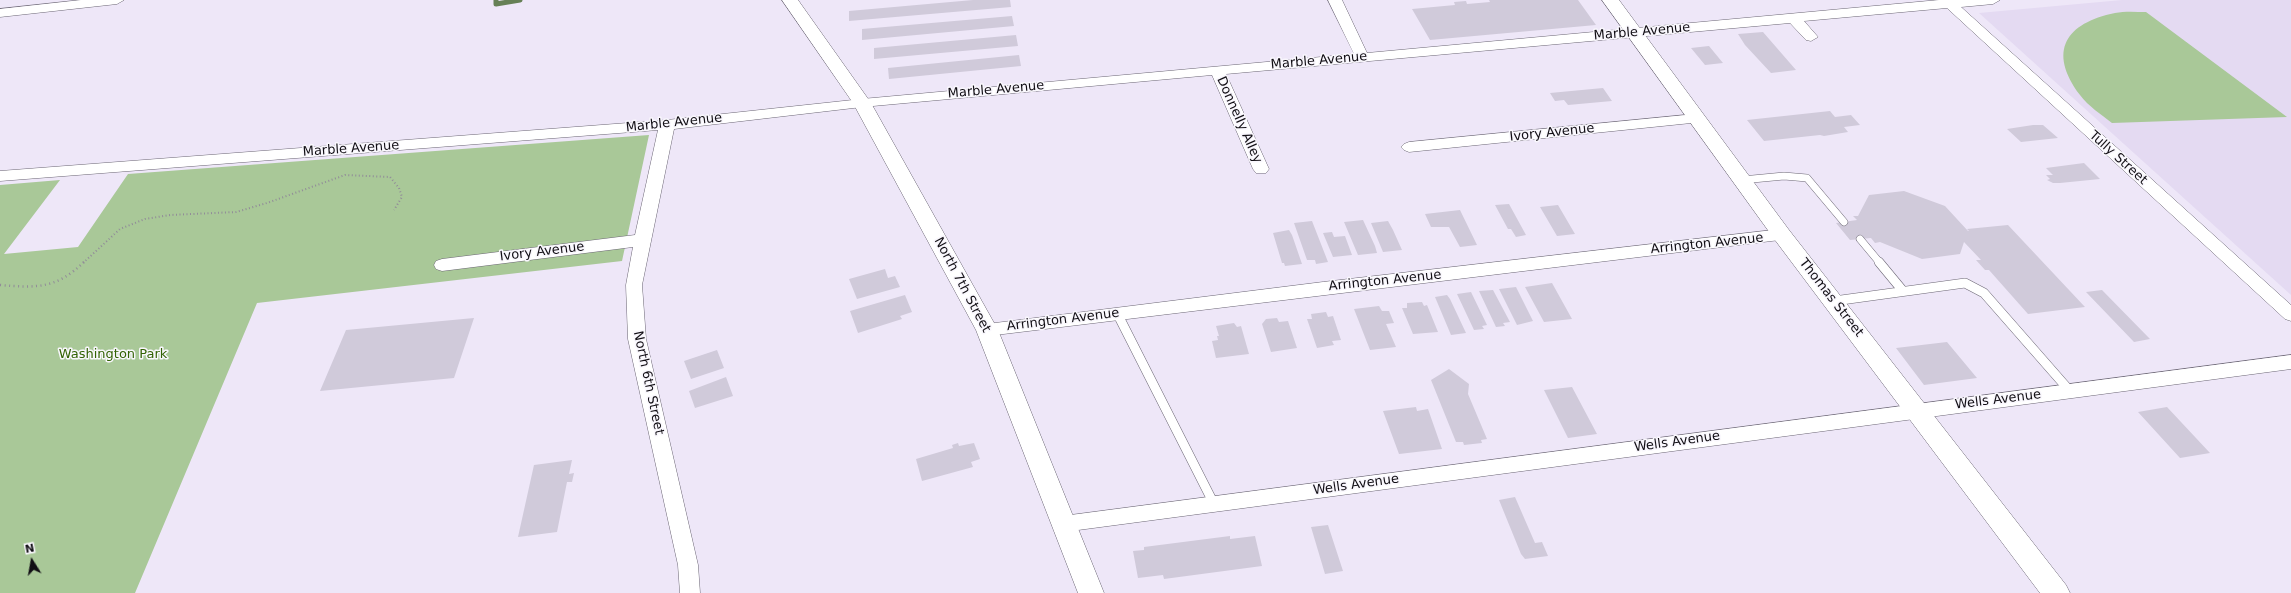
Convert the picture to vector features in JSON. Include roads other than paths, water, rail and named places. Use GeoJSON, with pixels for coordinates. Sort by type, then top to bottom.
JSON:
{"type":"FeatureCollection","features":[{"type":"Feature","properties":{"kind":"main road","name":"Thomas Street"},"geometry":{"type":"LineString","coordinates":[[1610,0],[1782,235],[1918,410],[2056,593]]}},
{"type":"Feature","properties":{"kind":"street"},"geometry":{"type":"LineString","coordinates":[[0,13],[117,0]]}},
{"type":"Feature","properties":{"kind":"street","name":"North 7th Street"},"geometry":{"type":"LineString","coordinates":[[790,0],[862,103],[987,330],[1091,593]]}},
{"type":"Feature","properties":{"kind":"street"},"geometry":{"type":"LineString","coordinates":[[1335,0],[1363,58]]}},
{"type":"Feature","properties":{"kind":"street","name":"Marble Avenue"},"geometry":{"type":"LineString","coordinates":[[0,176],[668,125],[862,103],[1363,58],[1948,2],[1992,0]]}},
{"type":"Feature","properties":{"kind":"street","name":"Tully Street"},"geometry":{"type":"LineString","coordinates":[[1948,2],[2291,315]]}},
{"type":"Feature","properties":{"kind":"street"},"geometry":{"type":"LineString","coordinates":[[1793,18],[1811,37]]}},
{"type":"Feature","properties":{"kind":"street","name":"Donnelly Alley"},"geometry":{"type":"LineString","coordinates":[[1218,70],[1261,170]]}},
{"type":"Feature","properties":{"kind":"street","name":"Ivory Avenue"},"geometry":{"type":"LineString","coordinates":[[1408,147],[1696,119]]}},
{"type":"Feature","properties":{"kind":"street","name":"North 6th Street"},"geometry":{"type":"LineString","coordinates":[[668,125],[642,240],[634,285],[637,339],[688,565],[690,593]]}},
{"type":"Feature","properties":{"kind":"street","name":"Arrington Avenue"},"geometry":{"type":"LineString","coordinates":[[987,330],[1117,313],[1782,235]]}},
{"type":"Feature","properties":{"kind":"street","name":"Ivory Avenue"},"geometry":{"type":"LineString","coordinates":[[442,265],[642,240]]}},
{"type":"Feature","properties":{"kind":"street","name":"Wells Avenue"},"geometry":{"type":"LineString","coordinates":[[1063,524],[2069,390],[2291,362]]}},
{"type":"Feature","properties":{"kind":"lane"},"geometry":{"type":"LineString","coordinates":[[1742,180],[1784,176],[1806,178],[1844,222]]}},
{"type":"Feature","properties":{"kind":"lane"},"geometry":{"type":"LineString","coordinates":[[1860,239],[1903,291]]}},
{"type":"Feature","properties":{"kind":"lane"},"geometry":{"type":"LineString","coordinates":[[1833,301],[1965,283],[1984,293],[2069,390]]}},
{"type":"Feature","properties":{"kind":"lane"},"geometry":{"type":"LineString","coordinates":[[1117,313],[1214,504]]}},
{"type":"Feature","properties":{"kind":"waterway"},"geometry":{"type":"LineString","coordinates":[[496,0],[496,4],[520,0]]}},
{"type":"Feature","properties":{"kind":"park label","name":"Washington Park"},"geometry":{"type":"Point","coordinates":[113,355]}}]}
